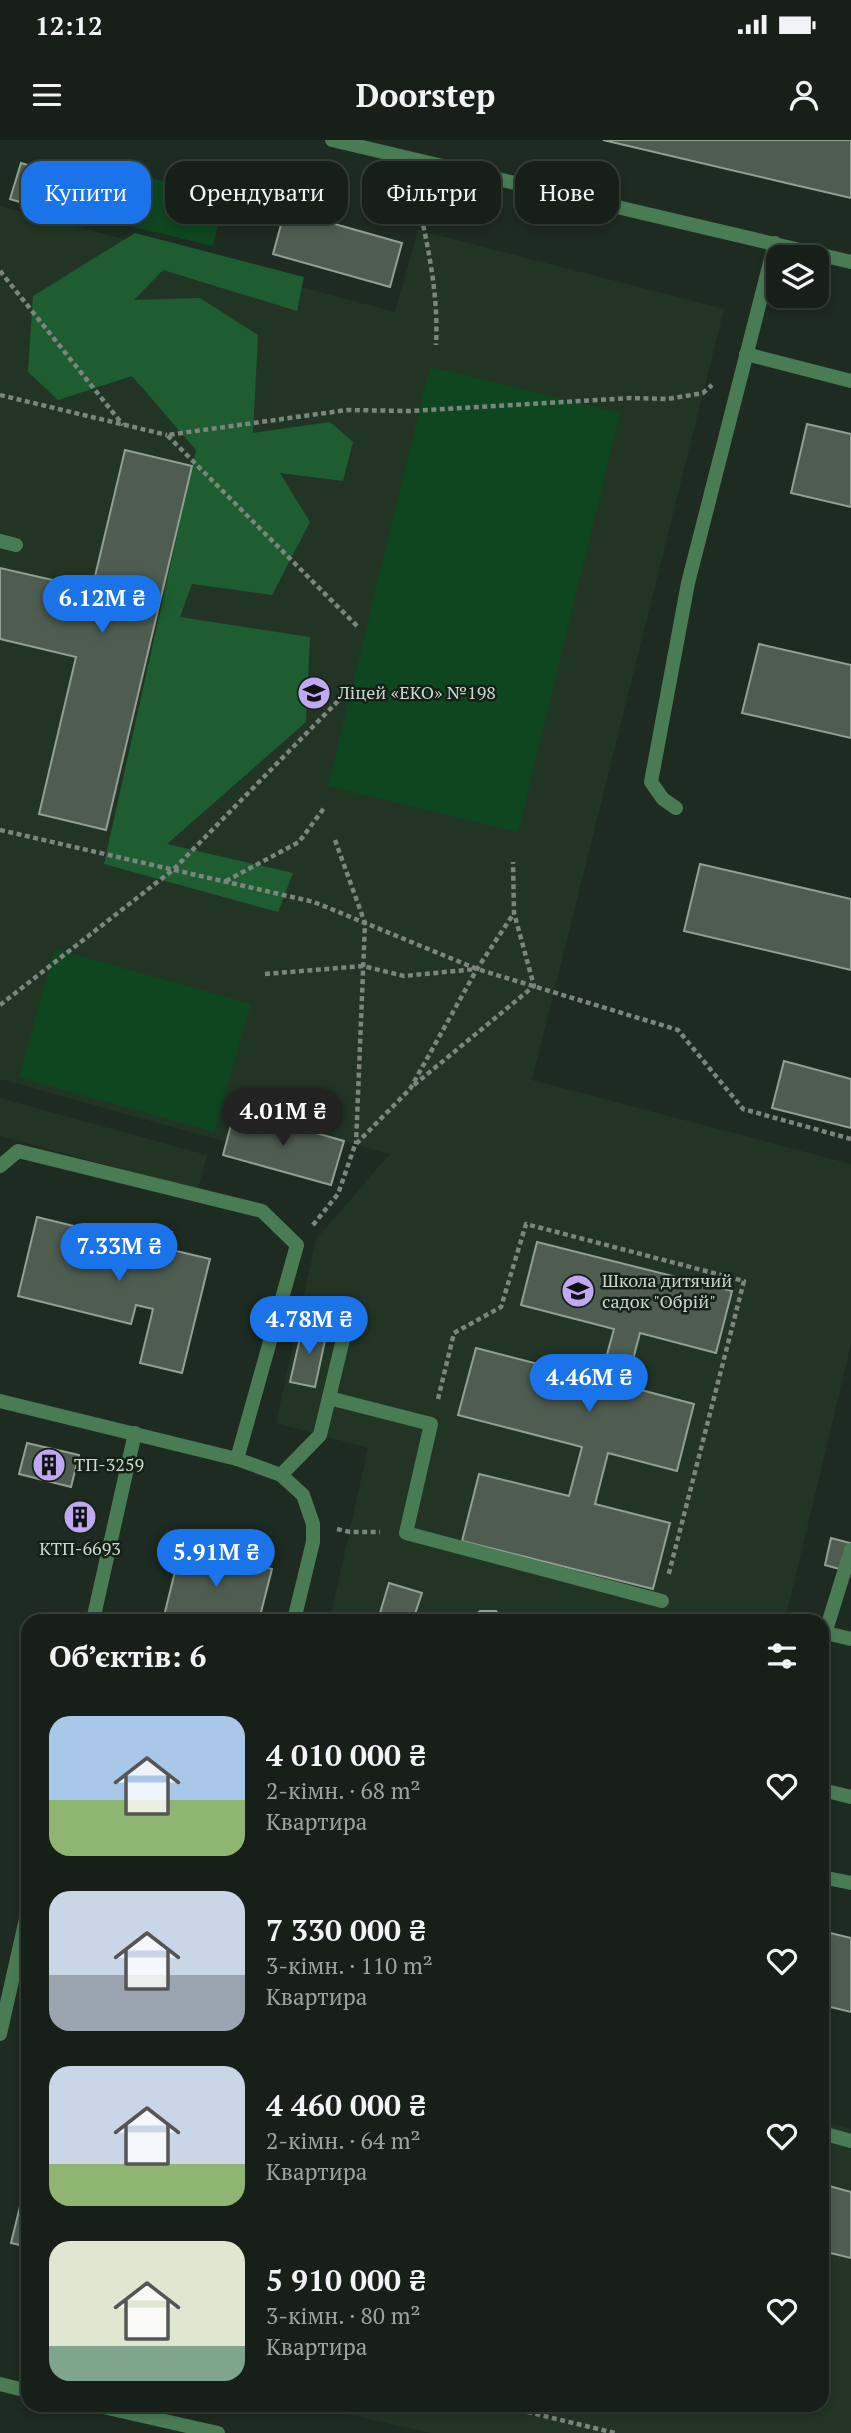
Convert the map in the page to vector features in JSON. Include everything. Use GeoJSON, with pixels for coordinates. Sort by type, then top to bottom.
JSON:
{"type":"FeatureCollection","features":[{"type":"Feature","properties":{"kind":"street"},"geometry":{"type":"LineString","coordinates":[[332,140],[851,262]]}},
{"type":"Feature","properties":{"kind":"street"},"geometry":{"type":"LineString","coordinates":[[676,808],[663,799],[651,782],[688,583],[775,243]]}},
{"type":"Feature","properties":{"kind":"street"},"geometry":{"type":"LineString","coordinates":[[746,354],[851,381]]}},
{"type":"Feature","properties":{"kind":"street"},"geometry":{"type":"LineString","coordinates":[[0,541],[16,545]]}},
{"type":"Feature","properties":{"kind":"street"},"geometry":{"type":"LineString","coordinates":[[0,1166],[18,1151],[262,1211],[297,1245],[237,1459]]}},
{"type":"Feature","properties":{"kind":"street"},"geometry":{"type":"LineString","coordinates":[[281,1475],[320,1435],[344,1335]]}},
{"type":"Feature","properties":{"kind":"street"},"geometry":{"type":"LineString","coordinates":[[329,1398],[431,1424],[406,1533],[662,1601]]}},
{"type":"Feature","properties":{"kind":"street"},"geometry":{"type":"LineString","coordinates":[[0,1401],[237,1459],[281,1475],[303,1495],[313,1524],[313,1542],[295,1614]]}},
{"type":"Feature","properties":{"kind":"street"},"geometry":{"type":"LineString","coordinates":[[94,1614],[135,1433]]}},
{"type":"Feature","properties":{"kind":"street"},"geometry":{"type":"LineString","coordinates":[[829,1622],[851,1550]]}},
{"type":"Feature","properties":{"kind":"street"},"geometry":{"type":"LineString","coordinates":[[829,1638],[851,1639]]}},
{"type":"Feature","properties":{"kind":"street"},"geometry":{"type":"LineString","coordinates":[[829,1792],[851,1797]]}},
{"type":"Feature","properties":{"kind":"street"},"geometry":{"type":"LineString","coordinates":[[829,1878],[851,1883]]}},
{"type":"Feature","properties":{"kind":"street"},"geometry":{"type":"LineString","coordinates":[[0,2034],[21,1941]]}},
{"type":"Feature","properties":{"kind":"street"},"geometry":{"type":"LineString","coordinates":[[829,2135],[851,2141]]}},
{"type":"Feature","properties":{"kind":"street"},"geometry":{"type":"LineString","coordinates":[[0,2384],[21,2389]]}},
{"type":"Feature","properties":{"kind":"street"},"geometry":{"type":"LineString","coordinates":[[131,2412],[218,2433]]}},
{"type":"Feature","properties":{"kind":"path"},"geometry":{"type":"LineString","coordinates":[[409,159],[425,232],[438,314],[436,345]]}},
{"type":"Feature","properties":{"kind":"path"},"geometry":{"type":"LineString","coordinates":[[0,271],[123,425]]}},
{"type":"Feature","properties":{"kind":"path"},"geometry":{"type":"LineString","coordinates":[[0,395],[167,435],[347,410],[410,411],[630,398],[668,399],[703,393],[746,354]]}},
{"type":"Feature","properties":{"kind":"path"},"geometry":{"type":"LineString","coordinates":[[167,435],[357,626]]}},
{"type":"Feature","properties":{"kind":"path"},"geometry":{"type":"LineString","coordinates":[[0,1005],[174,869],[338,701]]}},
{"type":"Feature","properties":{"kind":"path"},"geometry":{"type":"LineString","coordinates":[[226,881],[299,842],[324,808]]}},
{"type":"Feature","properties":{"kind":"path"},"geometry":{"type":"LineString","coordinates":[[0,830],[314,902],[477,969],[678,1030],[743,1109],[851,1139]]}},
{"type":"Feature","properties":{"kind":"path"},"geometry":{"type":"LineString","coordinates":[[297,1245],[338,1194],[355,1145],[365,923],[335,840]]}},
{"type":"Feature","properties":{"kind":"path"},"geometry":{"type":"LineString","coordinates":[[513,862],[514,913],[534,986]]}},
{"type":"Feature","properties":{"kind":"path"},"geometry":{"type":"LineString","coordinates":[[410,1089],[477,969],[514,913]]}},
{"type":"Feature","properties":{"kind":"path"},"geometry":{"type":"LineString","coordinates":[[265,974],[363,966],[404,976],[477,969]]}},
{"type":"Feature","properties":{"kind":"path"},"geometry":{"type":"LineString","coordinates":[[355,1145],[410,1089],[534,986]]}},
{"type":"Feature","properties":{"kind":"path"},"geometry":{"type":"LineString","coordinates":[[431,1424],[454,1333],[501,1307],[526,1224],[744,1281],[662,1601]]}},
{"type":"Feature","properties":{"kind":"path"},"geometry":{"type":"LineString","coordinates":[[313,1524],[350,1532],[406,1533]]}},
{"type":"Feature","properties":{"kind":"path"},"geometry":{"type":"LineString","coordinates":[[527,2412],[615,2433]]}},
{"type":"Feature","properties":{"kind":"shaded area","name":"Ліцей «ЕКО» №198"},"geometry":{"type":"Polygon","coordinates":[[[0,206],[21,212],[21,224],[67,224],[395,312],[418,230],[724,309],[532,1080],[851,1164],[851,1344],[786,1614],[331,1614],[368,1448],[276,1423],[316,1239],[390,1154],[235,1110],[226,1142],[0,1079],[0,206]]]}},
{"type":"Feature","properties":{"kind":"shaded area"},"geometry":{"type":"Polygon","coordinates":[[[0,1098],[207,1155],[198,1190],[0,1136],[0,1098]]]}},
{"type":"Feature","properties":{"kind":"shaded area"},"geometry":{"type":"Polygon","coordinates":[[[829,2124],[851,2129],[851,2433],[431,2433],[337,2412],[829,2412],[829,2124]]]}},
{"type":"Feature","properties":{"kind":"green space"},"geometry":{"type":"Polygon","coordinates":[[[151,178],[165,181],[165,224],[218,224],[213,246],[121,224],[151,224],[151,178]]]}},
{"type":"Feature","properties":{"kind":"green space"},"geometry":{"type":"Polygon","coordinates":[[[135,233],[304,277],[297,311],[163,270],[134,300],[200,298],[258,335],[253,433],[330,422],[353,442],[343,481],[280,473],[310,522],[272,595],[192,584],[180,617],[310,637],[306,722],[167,844],[293,873],[278,912],[104,864],[196,450],[132,376],[58,400],[28,372],[33,296],[135,233]]]}},
{"type":"Feature","properties":{"kind":"green space"},"geometry":{"type":"Polygon","coordinates":[[[430,367],[620,413],[518,832],[328,786],[430,367]]]}},
{"type":"Feature","properties":{"kind":"green space"},"geometry":{"type":"Polygon","coordinates":[[[55,949],[251,1004],[214,1132],[19,1077],[55,949]]]}},
{"type":"Feature","properties":{"kind":"building"},"geometry":{"type":"Polygon","coordinates":[[[603,140],[851,140],[851,198],[782,182],[603,140]]]}},
{"type":"Feature","properties":{"kind":"building"},"geometry":{"type":"Polygon","coordinates":[[[21,163],[21,202],[10,199],[21,163]]]}},
{"type":"Feature","properties":{"kind":"building"},"geometry":{"type":"Polygon","coordinates":[[[281,224],[335,224],[402,243],[390,287],[273,254],[281,224]]]}},
{"type":"Feature","properties":{"kind":"building"},"geometry":{"type":"Polygon","coordinates":[[[807,424],[851,434],[851,507],[791,493],[807,424]]]}},
{"type":"Feature","properties":{"kind":"building"},"geometry":{"type":"Polygon","coordinates":[[[125,450],[192,466],[106,830],[39,814],[76,657],[0,639],[0,568],[92,589],[125,450]]]}},
{"type":"Feature","properties":{"kind":"building"},"geometry":{"type":"Polygon","coordinates":[[[759,644],[851,665],[851,738],[742,713],[759,644]]]}},
{"type":"Feature","properties":{"kind":"building"},"geometry":{"type":"Polygon","coordinates":[[[700,864],[851,899],[851,970],[684,931],[700,864]]]}},
{"type":"Feature","properties":{"kind":"building"},"geometry":{"type":"Polygon","coordinates":[[[784,1061],[851,1079],[851,1128],[772,1108],[784,1061]]]}},
{"type":"Feature","properties":{"kind":"building"},"geometry":{"type":"Polygon","coordinates":[[[235,1110],[344,1141],[331,1185],[223,1155],[235,1110]]]}},
{"type":"Feature","properties":{"kind":"building"},"geometry":{"type":"Polygon","coordinates":[[[37,1217],[151,1245],[155,1228],[172,1232],[168,1249],[210,1259],[182,1373],[140,1363],[153,1309],[136,1305],[131,1324],[18,1296],[37,1217]]]}},
{"type":"Feature","properties":{"kind":"building"},"geometry":{"type":"Polygon","coordinates":[[[537,1242],[732,1291],[716,1353],[640,1333],[626,1386],[694,1404],[677,1471],[608,1453],[595,1504],[670,1523],[653,1589],[462,1541],[479,1474],[569,1496],[582,1447],[458,1415],[476,1348],[600,1380],[614,1329],[521,1305],[537,1242]]]}},
{"type":"Feature","properties":{"kind":"building"},"geometry":{"type":"Polygon","coordinates":[[[303,1325],[327,1331],[315,1387],[290,1382],[303,1325]]]}},
{"type":"Feature","properties":{"kind":"building","name":"ТП-3259"},"geometry":{"type":"Polygon","coordinates":[[[27,1443],[79,1455],[71,1487],[19,1474],[27,1443]]]}},
{"type":"Feature","properties":{"kind":"building","name":"КТП-6693"},"geometry":{"type":"Polygon","coordinates":[[[71,1505],[92,1510],[88,1529],[67,1524],[71,1505]]]}},
{"type":"Feature","properties":{"kind":"building"},"geometry":{"type":"Polygon","coordinates":[[[831,1538],[850,1543],[843,1570],[825,1565],[831,1538]]]}},
{"type":"Feature","properties":{"kind":"building"},"geometry":{"type":"Polygon","coordinates":[[[181,1547],[272,1569],[261,1614],[164,1614],[181,1547]]]}},
{"type":"Feature","properties":{"kind":"building"},"geometry":{"type":"Polygon","coordinates":[[[389,1583],[422,1593],[415,1614],[380,1613],[389,1583]]]}},
{"type":"Feature","properties":{"kind":"building"},"geometry":{"type":"Polygon","coordinates":[[[480,1611],[496,1611],[498,1614],[477,1614],[480,1611]]]}},
{"type":"Feature","properties":{"kind":"building"},"geometry":{"type":"Polygon","coordinates":[[[829,1933],[851,1938],[851,2012],[829,2007],[829,1933]]]}},
{"type":"Feature","properties":{"kind":"building"},"geometry":{"type":"Polygon","coordinates":[[[829,2186],[851,2192],[851,2258],[829,2253],[829,2186]]]}},
{"type":"Feature","properties":{"kind":"building"},"geometry":{"type":"Polygon","coordinates":[[[21,2202],[21,2245],[11,2243],[21,2202]]]}},
{"type":"Feature","properties":{"kind":"place","name":"Ліцей «ЕКО» №198"},"geometry":{"type":"Point","coordinates":[314,693]}},
{"type":"Feature","properties":{"kind":"place","name":"Школа дитячий садок \"Обрій\""},"geometry":{"type":"Point","coordinates":[578,1291]}},
{"type":"Feature","properties":{"kind":"place","name":"ТП-3259"},"geometry":{"type":"Point","coordinates":[49,1465]}},
{"type":"Feature","properties":{"kind":"place","name":"КТП-6693"},"geometry":{"type":"Point","coordinates":[80,1517]}}]}
